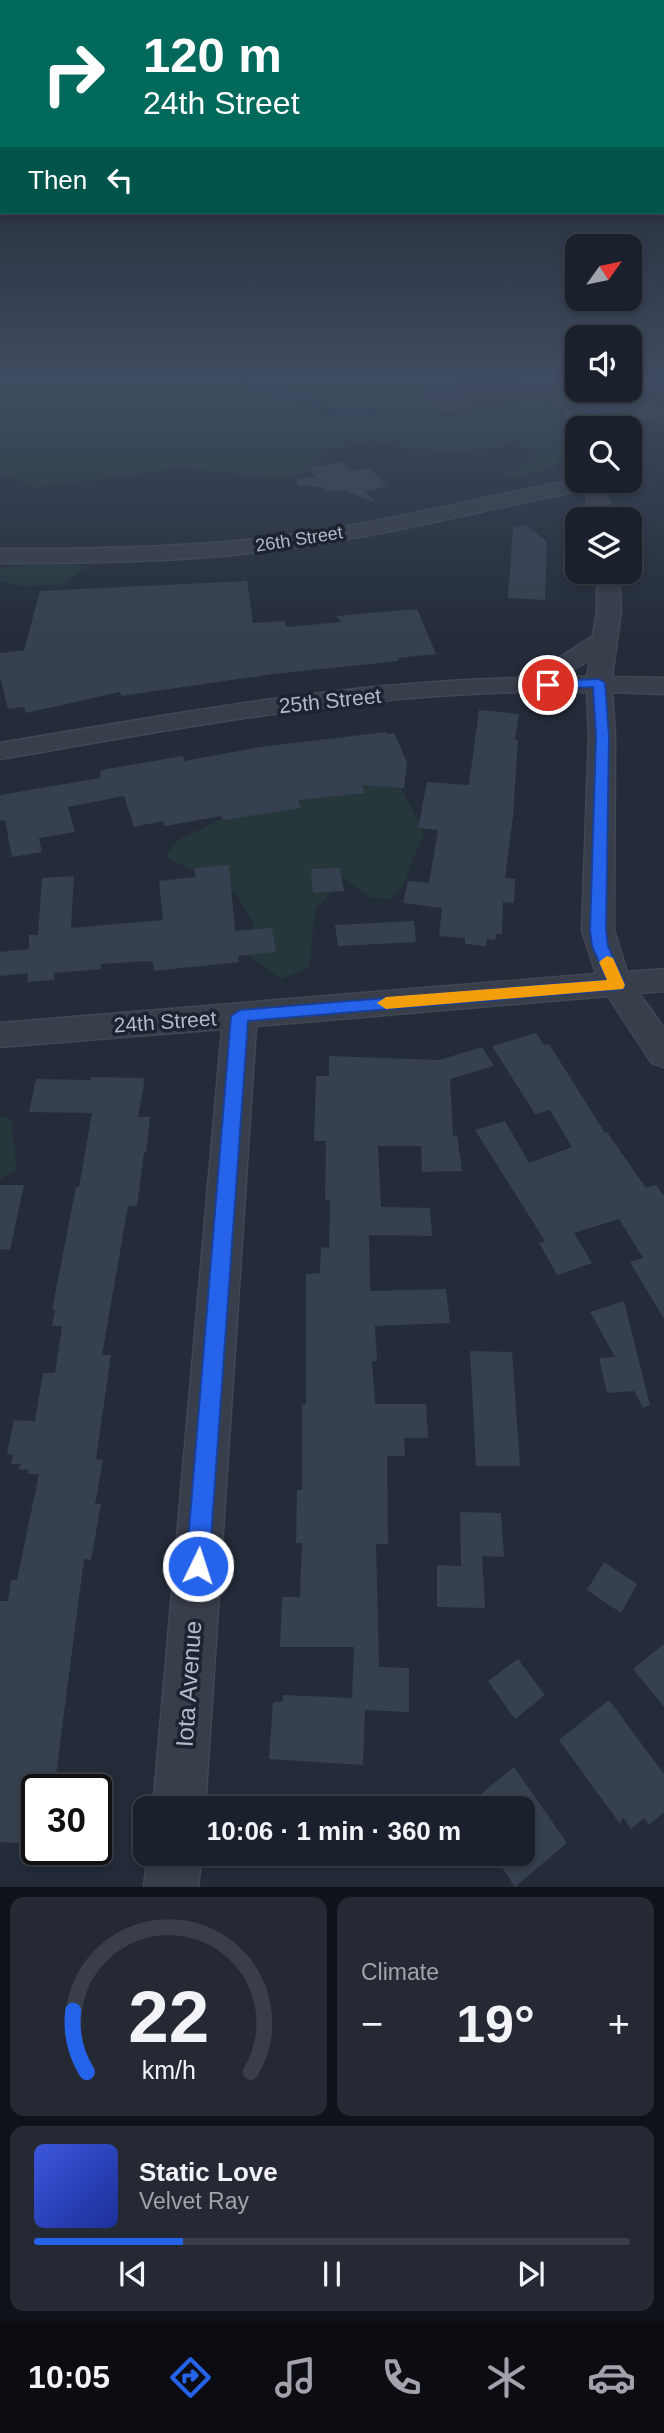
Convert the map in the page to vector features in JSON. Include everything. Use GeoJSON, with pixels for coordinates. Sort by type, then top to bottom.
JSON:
{"type":"FeatureCollection","features":[{"type":"Feature","properties":{"kind":"street","name":"26th Street"},"geometry":{"type":"LineString","coordinates":[[0,556],[137,555],[261,546],[373,527],[565,487]]}},
{"type":"Feature","properties":{"kind":"street"},"geometry":{"type":"LineString","coordinates":[[608,584],[609,611],[599,683],[602,736],[598,930],[600,946],[617,985],[664,1054]]}},
{"type":"Feature","properties":{"kind":"street"},"geometry":{"type":"LineString","coordinates":[[501,688],[560,668],[605,639]]}},
{"type":"Feature","properties":{"kind":"street","name":"25th Street"},"geometry":{"type":"LineString","coordinates":[[0,751],[225,713],[338,699],[599,683],[664,686]]}},
{"type":"Feature","properties":{"kind":"street","name":"24th Street"},"geometry":{"type":"LineString","coordinates":[[0,1035],[664,980]]}},
{"type":"Feature","properties":{"kind":"street","name":"Iota Avenue"},"geometry":{"type":"LineString","coordinates":[[181,1796],[240,1016]]}},
{"type":"Feature","properties":{"kind":"street"},"geometry":{"type":"LineString","coordinates":[[171,1887],[173,1866]]}},
{"type":"Feature","properties":{"kind":"shaded area"},"geometry":{"type":"Polygon","coordinates":[[[0,464],[316,464],[311,470],[285,479],[182,469],[36,487],[5,476],[0,478],[0,464]]]}},
{"type":"Feature","properties":{"kind":"shaded area"},"geometry":{"type":"Polygon","coordinates":[[[521,464],[557,464],[513,479],[503,472],[508,467],[521,464]]]}},
{"type":"Feature","properties":{"kind":"shaded area"},"geometry":{"type":"Polygon","coordinates":[[[54,562],[87,566],[62,585],[23,586],[0,582],[0,568],[54,562]]]}},
{"type":"Feature","properties":{"kind":"shaded area"},"geometry":{"type":"Polygon","coordinates":[[[334,776],[399,784],[424,832],[402,887],[391,899],[369,897],[343,877],[315,910],[309,967],[281,979],[250,956],[253,921],[231,887],[165,857],[178,840],[231,814],[334,776]]]}},
{"type":"Feature","properties":{"kind":"shaded area"},"geometry":{"type":"Polygon","coordinates":[[[0,1116],[11,1120],[17,1171],[0,1179],[0,1116]]]}},
{"type":"Feature","properties":{"kind":"building"},"geometry":{"type":"Polygon","coordinates":[[[343,464],[349,471],[370,468],[387,487],[365,491],[375,502],[344,491],[327,491],[325,488],[298,485],[298,479],[315,477],[308,468],[343,464]]]}},
{"type":"Feature","properties":{"kind":"building"},"geometry":{"type":"Polygon","coordinates":[[[527,525],[547,542],[545,600],[508,598],[513,528],[527,525]]]}},
{"type":"Feature","properties":{"kind":"building"},"geometry":{"type":"Polygon","coordinates":[[[247,581],[253,623],[284,621],[287,627],[341,622],[336,616],[417,609],[436,654],[121,696],[120,692],[26,713],[24,707],[8,709],[0,677],[0,653],[24,650],[40,591],[247,581]]]}},
{"type":"Feature","properties":{"kind":"building"},"geometry":{"type":"Polygon","coordinates":[[[479,710],[519,714],[515,740],[518,740],[513,816],[505,878],[515,879],[514,903],[503,902],[502,934],[496,934],[495,940],[487,939],[486,946],[465,944],[465,938],[439,936],[442,908],[403,903],[408,881],[429,883],[438,830],[418,828],[427,782],[469,785],[479,710]]]}},
{"type":"Feature","properties":{"kind":"building"},"geometry":{"type":"Polygon","coordinates":[[[394,733],[407,762],[404,788],[362,785],[365,793],[298,800],[301,808],[223,820],[221,816],[165,826],[163,821],[134,827],[124,796],[68,807],[75,832],[39,838],[42,852],[12,857],[5,820],[0,821],[0,795],[100,778],[101,770],[183,756],[184,761],[260,747],[394,733]]]}},
{"type":"Feature","properties":{"kind":"building"},"geometry":{"type":"Polygon","coordinates":[[[229,865],[235,931],[272,928],[276,952],[238,956],[239,962],[154,971],[153,962],[148,961],[101,964],[101,969],[54,973],[54,980],[27,982],[28,973],[0,976],[0,952],[29,949],[29,935],[38,935],[42,878],[74,876],[71,928],[163,920],[159,881],[195,877],[195,868],[229,865]]]}},
{"type":"Feature","properties":{"kind":"building"},"geometry":{"type":"Polygon","coordinates":[[[340,868],[344,891],[313,893],[311,869],[340,868]]]}},
{"type":"Feature","properties":{"kind":"building"},"geometry":{"type":"Polygon","coordinates":[[[414,921],[416,942],[338,946],[335,925],[414,921]]]}},
{"type":"Feature","properties":{"kind":"building"},"geometry":{"type":"Polygon","coordinates":[[[536,1033],[544,1045],[549,1044],[605,1133],[607,1132],[646,1188],[656,1185],[664,1196],[664,1319],[630,1262],[643,1258],[619,1219],[574,1233],[592,1263],[557,1275],[539,1243],[545,1241],[475,1130],[505,1121],[529,1163],[572,1147],[550,1110],[535,1114],[492,1046],[536,1033]]]}},
{"type":"Feature","properties":{"kind":"building"},"geometry":{"type":"Polygon","coordinates":[[[482,1047],[494,1066],[450,1079],[453,1136],[457,1135],[462,1171],[422,1172],[421,1146],[378,1146],[381,1207],[430,1208],[432,1236],[369,1235],[370,1291],[446,1289],[450,1323],[375,1326],[377,1361],[372,1361],[375,1404],[426,1404],[428,1438],[404,1438],[405,1456],[387,1456],[388,1544],[376,1544],[379,1667],[409,1668],[409,1712],[365,1710],[363,1765],[269,1759],[273,1702],[282,1702],[283,1695],[352,1698],[354,1647],[280,1647],[282,1597],[300,1597],[302,1543],[296,1543],[297,1490],[302,1490],[302,1405],[306,1404],[306,1274],[320,1273],[321,1247],[329,1248],[330,1200],[325,1200],[326,1141],[314,1141],[316,1076],[329,1076],[329,1056],[439,1060],[482,1047]]]}},
{"type":"Feature","properties":{"kind":"building"},"geometry":{"type":"Polygon","coordinates":[[[91,1077],[145,1078],[138,1117],[150,1117],[146,1152],[137,1206],[128,1206],[102,1355],[111,1355],[96,1459],[103,1460],[95,1504],[101,1504],[91,1560],[84,1559],[56,1774],[21,1774],[21,1843],[0,1842],[0,1601],[8,1601],[11,1580],[17,1580],[39,1474],[28,1474],[29,1470],[18,1469],[21,1464],[11,1464],[13,1455],[7,1454],[14,1420],[35,1421],[43,1373],[55,1373],[62,1326],[52,1326],[55,1310],[52,1310],[92,1113],[29,1112],[36,1079],[91,1080],[91,1077]]]}},
{"type":"Feature","properties":{"kind":"building"},"geometry":{"type":"Polygon","coordinates":[[[0,1185],[24,1185],[10,1250],[0,1249],[0,1185]]]}},
{"type":"Feature","properties":{"kind":"building"},"geometry":{"type":"Polygon","coordinates":[[[624,1301],[650,1405],[643,1408],[634,1391],[607,1393],[599,1358],[615,1357],[590,1312],[624,1301]]]}},
{"type":"Feature","properties":{"kind":"building"},"geometry":{"type":"Polygon","coordinates":[[[470,1351],[512,1352],[520,1466],[476,1466],[470,1351]]]}},
{"type":"Feature","properties":{"kind":"building"},"geometry":{"type":"Polygon","coordinates":[[[460,1512],[501,1513],[504,1557],[482,1556],[485,1608],[437,1607],[437,1565],[461,1566],[460,1512]]]}},
{"type":"Feature","properties":{"kind":"building"},"geometry":{"type":"Polygon","coordinates":[[[604,1562],[637,1584],[621,1613],[587,1590],[604,1562]]]}},
{"type":"Feature","properties":{"kind":"building"},"geometry":{"type":"Polygon","coordinates":[[[664,1644],[664,1707],[633,1669],[664,1644]]]}},
{"type":"Feature","properties":{"kind":"building"},"geometry":{"type":"Polygon","coordinates":[[[518,1659],[545,1695],[515,1719],[488,1681],[518,1659]]]}},
{"type":"Feature","properties":{"kind":"building"},"geometry":{"type":"Polygon","coordinates":[[[609,1700],[664,1774],[664,1812],[649,1825],[644,1818],[631,1829],[623,1817],[620,1824],[559,1740],[609,1700]]]}},
{"type":"Feature","properties":{"kind":"building"},"geometry":{"type":"Polygon","coordinates":[[[514,1767],[534,1796],[479,1796],[514,1767]]]}},
{"type":"Feature","properties":{"kind":"building"},"geometry":{"type":"Polygon","coordinates":[[[535,1797],[567,1843],[515,1887],[501,1866],[535,1866],[535,1797]]]}},
{"type":"Feature","properties":{"kind":"slow traffic"},"geometry":{"type":"LineString","coordinates":[[386,1003],[617,985],[607,962]]}},
{"type":"Feature","properties":{"kind":"route"},"geometry":{"type":"LineString","coordinates":[[198,1566],[240,1016],[617,985],[600,946],[598,930],[602,736],[599,683],[548,685]]}}]}
